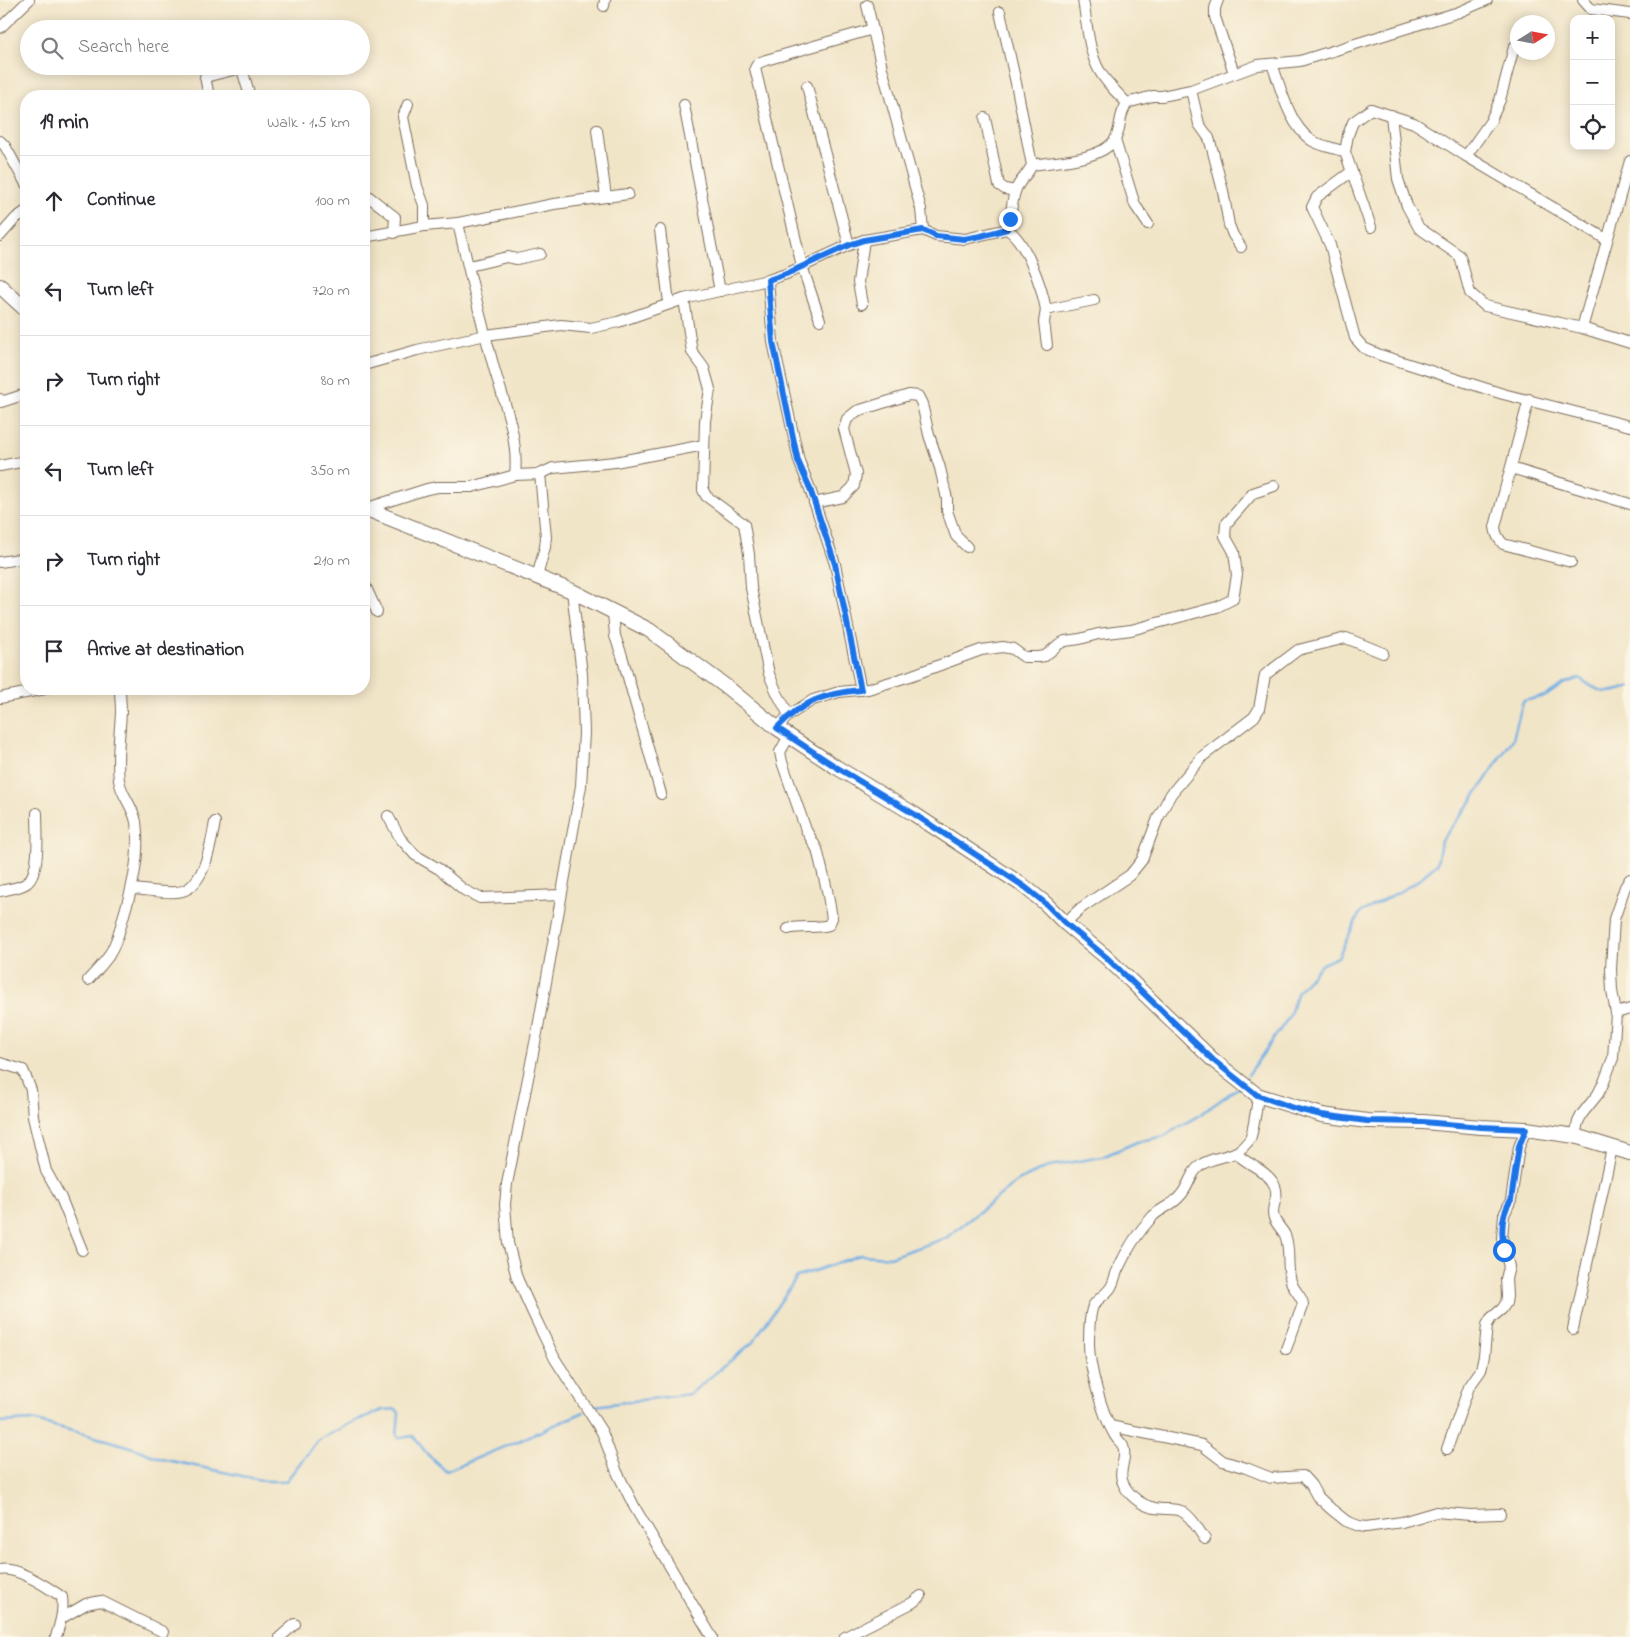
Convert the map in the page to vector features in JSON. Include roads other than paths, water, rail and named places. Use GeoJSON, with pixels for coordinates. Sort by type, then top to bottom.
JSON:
{"type":"FeatureCollection","features":[{"type":"Feature","properties":{"kind":"street"},"geometry":{"type":"LineString","coordinates":[[0,28],[29,0]]}},
{"type":"Feature","properties":{"kind":"street"},"geometry":{"type":"LineString","coordinates":[[1083,0],[1092,52],[1098,70],[1110,87],[1127,104]]}},
{"type":"Feature","properties":{"kind":"street"},"geometry":{"type":"LineString","coordinates":[[1218,0],[1215,8],[1215,17],[1234,73]]}},
{"type":"Feature","properties":{"kind":"street"},"geometry":{"type":"LineString","coordinates":[[1032,165],[1094,154],[1107,147],[1120,130],[1122,114],[1127,104],[1153,96],[1191,90],[1258,65],[1300,61],[1459,12],[1487,0]]}},
{"type":"Feature","properties":{"kind":"street"},"geometry":{"type":"LineString","coordinates":[[1583,0],[1591,9],[1630,14]]}},
{"type":"Feature","properties":{"kind":"street"},"geometry":{"type":"LineString","coordinates":[[867,5],[920,209],[923,230]]}},
{"type":"Feature","properties":{"kind":"street"},"geometry":{"type":"LineString","coordinates":[[1000,12],[1032,165],[1015,191],[1007,229]]}},
{"type":"Feature","properties":{"kind":"street"},"geometry":{"type":"LineString","coordinates":[[820,320],[802,266],[755,68],[758,63],[766,60],[873,29]]}},
{"type":"Feature","properties":{"kind":"street"},"geometry":{"type":"LineString","coordinates":[[1466,156],[1490,122],[1500,100],[1511,60]]}},
{"type":"Feature","properties":{"kind":"street"},"geometry":{"type":"LineString","coordinates":[[1272,64],[1293,119],[1301,131],[1313,141],[1345,152]]}},
{"type":"Feature","properties":{"kind":"street"},"geometry":{"type":"LineString","coordinates":[[207,90],[204,77],[211,75]]}},
{"type":"Feature","properties":{"kind":"street"},"geometry":{"type":"LineString","coordinates":[[243,75],[248,90]]}},
{"type":"Feature","properties":{"kind":"street"},"geometry":{"type":"LineString","coordinates":[[808,86],[849,245]]}},
{"type":"Feature","properties":{"kind":"street"},"geometry":{"type":"LineString","coordinates":[[1191,90],[1199,124],[1209,138],[1213,152],[1229,225],[1241,247]]}},
{"type":"Feature","properties":{"kind":"street"},"geometry":{"type":"LineString","coordinates":[[408,104],[403,117],[417,186],[424,205],[424,226]]}},
{"type":"Feature","properties":{"kind":"street"},"geometry":{"type":"LineString","coordinates":[[684,105],[720,291]]}},
{"type":"Feature","properties":{"kind":"street"},"geometry":{"type":"LineString","coordinates":[[1372,227],[1345,152],[1353,122],[1371,109],[1414,123],[1606,239]]}},
{"type":"Feature","properties":{"kind":"street"},"geometry":{"type":"LineString","coordinates":[[1391,115],[1398,179],[1407,206],[1419,228],[1460,256],[1470,293],[1485,306],[1582,328],[1630,343]]}},
{"type":"Feature","properties":{"kind":"street"},"geometry":{"type":"LineString","coordinates":[[985,118],[999,184],[1005,189],[1015,191]]}},
{"type":"Feature","properties":{"kind":"street"},"geometry":{"type":"LineString","coordinates":[[597,130],[606,197]]}},
{"type":"Feature","properties":{"kind":"street"},"geometry":{"type":"LineString","coordinates":[[1114,140],[1135,205],[1148,224]]}},
{"type":"Feature","properties":{"kind":"street"},"geometry":{"type":"LineString","coordinates":[[0,141],[20,174]]}},
{"type":"Feature","properties":{"kind":"street"},"geometry":{"type":"LineString","coordinates":[[1582,328],[1606,239],[1630,161]]}},
{"type":"Feature","properties":{"kind":"street"},"geometry":{"type":"LineString","coordinates":[[1351,172],[1317,197],[1312,207],[1330,244],[1355,338],[1364,348],[1380,355],[1503,394],[1630,426]]}},
{"type":"Feature","properties":{"kind":"street"},"geometry":{"type":"LineString","coordinates":[[370,236],[424,226],[458,223],[554,204],[628,194]]}},
{"type":"Feature","properties":{"kind":"street"},"geometry":{"type":"LineString","coordinates":[[370,198],[396,217],[394,233]]}},
{"type":"Feature","properties":{"kind":"street"},"geometry":{"type":"LineString","coordinates":[[0,236],[20,215]]}},
{"type":"Feature","properties":{"kind":"street"},"geometry":{"type":"LineString","coordinates":[[458,223],[507,410],[515,450],[515,475]]}},
{"type":"Feature","properties":{"kind":"street"},"geometry":{"type":"LineString","coordinates":[[370,363],[417,350],[486,335],[561,325],[591,328],[618,322],[684,299],[768,280],[786,274],[864,240],[923,230],[936,236],[964,239],[1007,229],[1015,234],[1030,260],[1042,292],[1046,310],[1044,322],[1047,345]]}},
{"type":"Feature","properties":{"kind":"street"},"geometry":{"type":"LineString","coordinates":[[660,230],[670,303]]}},
{"type":"Feature","properties":{"kind":"street"},"geometry":{"type":"LineString","coordinates":[[862,304],[858,282],[864,240]]}},
{"type":"Feature","properties":{"kind":"street"},"geometry":{"type":"LineString","coordinates":[[469,266],[508,257],[516,259],[540,254]]}},
{"type":"Feature","properties":{"kind":"street"},"geometry":{"type":"LineString","coordinates":[[768,280],[773,342],[798,461],[835,564],[861,690]]}},
{"type":"Feature","properties":{"kind":"street"},"geometry":{"type":"LineString","coordinates":[[0,286],[20,304]]}},
{"type":"Feature","properties":{"kind":"street"},"geometry":{"type":"LineString","coordinates":[[684,299],[692,352],[704,368],[710,389],[704,445],[703,483],[706,496],[744,524],[749,554],[751,588],[769,674],[789,715]]}},
{"type":"Feature","properties":{"kind":"street"},"geometry":{"type":"LineString","coordinates":[[1046,310],[1094,300]]}},
{"type":"Feature","properties":{"kind":"street"},"geometry":{"type":"LineString","coordinates":[[814,503],[843,497],[854,486],[856,474],[844,429],[847,419],[857,410],[909,395],[918,396],[922,404],[948,499],[947,511],[956,536],[967,547]]}},
{"type":"Feature","properties":{"kind":"street"},"geometry":{"type":"LineString","coordinates":[[0,401],[20,396]]}},
{"type":"Feature","properties":{"kind":"street"},"geometry":{"type":"LineString","coordinates":[[1529,400],[1495,527],[1497,538],[1503,544],[1571,562]]}},
{"type":"Feature","properties":{"kind":"street"},"geometry":{"type":"LineString","coordinates":[[370,506],[427,489],[438,487],[472,487],[515,475],[540,474],[553,468],[616,462],[704,445]]}},
{"type":"Feature","properties":{"kind":"street"},"geometry":{"type":"LineString","coordinates":[[0,466],[20,462]]}},
{"type":"Feature","properties":{"kind":"street"},"geometry":{"type":"LineString","coordinates":[[1511,468],[1630,504]]}},
{"type":"Feature","properties":{"kind":"street"},"geometry":{"type":"LineString","coordinates":[[536,577],[546,547],[540,474]]}},
{"type":"Feature","properties":{"kind":"street"},"geometry":{"type":"LineString","coordinates":[[777,728],[789,715],[813,700],[839,692],[861,690],[910,676],[981,650],[1003,647],[1012,649],[1024,657],[1038,658],[1045,656],[1065,641],[1098,634],[1132,630],[1231,602],[1236,592],[1237,569],[1234,552],[1225,536],[1226,524],[1252,493],[1274,486]]}},
{"type":"Feature","properties":{"kind":"street"},"geometry":{"type":"LineString","coordinates":[[370,510],[572,591],[650,630],[728,688],[777,728],[836,767],[914,814],[1017,882],[1045,903],[1065,923],[1106,957],[1213,1060],[1257,1095],[1297,1109],[1322,1115],[1367,1121],[1423,1122],[1526,1129],[1575,1136],[1630,1153]]}},
{"type":"Feature","properties":{"kind":"street"},"geometry":{"type":"LineString","coordinates":[[0,562],[20,559]]}},
{"type":"Feature","properties":{"kind":"street"},"geometry":{"type":"LineString","coordinates":[[572,591],[582,674],[584,733],[581,786],[537,1033],[507,1184],[505,1205],[508,1243],[517,1278],[555,1358],[602,1432],[617,1472],[635,1508],[712,1637]]}},
{"type":"Feature","properties":{"kind":"street"},"geometry":{"type":"LineString","coordinates":[[370,596],[377,612]]}},
{"type":"Feature","properties":{"kind":"street"},"geometry":{"type":"LineString","coordinates":[[613,612],[615,636],[661,794]]}},
{"type":"Feature","properties":{"kind":"street"},"geometry":{"type":"LineString","coordinates":[[1065,923],[1081,908],[1130,875],[1142,860],[1154,825],[1171,794],[1203,756],[1254,717],[1259,710],[1263,680],[1268,672],[1298,650],[1338,639],[1354,640],[1383,653]]}},
{"type":"Feature","properties":{"kind":"street"},"geometry":{"type":"LineString","coordinates":[[0,698],[20,694]]}},
{"type":"Feature","properties":{"kind":"street"},"geometry":{"type":"LineString","coordinates":[[88,980],[108,957],[120,933],[132,889],[136,855],[136,823],[133,810],[122,792],[119,780],[120,695]]}},
{"type":"Feature","properties":{"kind":"street"},"geometry":{"type":"LineString","coordinates":[[788,929],[801,927],[820,928],[829,925],[832,918],[817,850],[806,830],[782,762],[780,752],[789,736]]}},
{"type":"Feature","properties":{"kind":"street"},"geometry":{"type":"LineString","coordinates":[[0,891],[23,885],[34,874],[37,813]]}},
{"type":"Feature","properties":{"kind":"street"},"geometry":{"type":"LineString","coordinates":[[388,816],[400,838],[415,855],[439,869],[464,890],[480,898],[561,895]]}},
{"type":"Feature","properties":{"kind":"street"},"geometry":{"type":"LineString","coordinates":[[132,889],[177,892],[187,890],[195,883],[201,872],[210,846],[214,822]]}},
{"type":"Feature","properties":{"kind":"street"},"geometry":{"type":"LineString","coordinates":[[1575,1136],[1578,1122],[1598,1094],[1612,1058],[1616,1012],[1612,991],[1611,969],[1614,919],[1625,887],[1630,879]]}},
{"type":"Feature","properties":{"kind":"street"},"geometry":{"type":"LineString","coordinates":[[1616,1012],[1630,1009]]}},
{"type":"Feature","properties":{"kind":"street"},"geometry":{"type":"LineString","coordinates":[[0,1063],[23,1070],[27,1078],[33,1096],[33,1117],[46,1171],[61,1198],[82,1250]]}},
{"type":"Feature","properties":{"kind":"street"},"geometry":{"type":"LineString","coordinates":[[1205,1539],[1188,1516],[1181,1511],[1154,1508],[1141,1503],[1129,1492],[1123,1483],[1121,1476],[1123,1445],[1114,1435],[1110,1426],[1091,1366],[1089,1344],[1093,1308],[1099,1298],[1112,1286],[1117,1270],[1139,1232],[1154,1214],[1180,1196],[1194,1171],[1206,1162],[1236,1152],[1250,1139],[1259,1098],[1257,1095]]}},
{"type":"Feature","properties":{"kind":"street"},"geometry":{"type":"LineString","coordinates":[[1447,1449],[1469,1387],[1481,1370],[1488,1325],[1491,1318],[1506,1303],[1509,1267],[1502,1238],[1504,1215],[1506,1206],[1511,1200],[1519,1146],[1526,1129]]}},
{"type":"Feature","properties":{"kind":"street"},"geometry":{"type":"LineString","coordinates":[[1573,1329],[1612,1148]]}},
{"type":"Feature","properties":{"kind":"street"},"geometry":{"type":"LineString","coordinates":[[1236,1152],[1243,1160],[1265,1173],[1276,1189],[1277,1200],[1273,1209],[1274,1219],[1284,1234],[1289,1255],[1291,1283],[1302,1299],[1303,1304],[1286,1349]]}},
{"type":"Feature","properties":{"kind":"street"},"geometry":{"type":"LineString","coordinates":[[1110,1426],[1202,1445],[1223,1461],[1271,1478],[1303,1476],[1322,1501],[1353,1525],[1366,1527],[1402,1522],[1436,1512],[1470,1516],[1500,1514]]}},
{"type":"Feature","properties":{"kind":"street"},"geometry":{"type":"LineString","coordinates":[[0,1570],[8,1569],[22,1574],[62,1597],[64,1606],[56,1637]]}},
{"type":"Feature","properties":{"kind":"street"},"geometry":{"type":"LineString","coordinates":[[845,1637],[912,1603],[920,1596]]}},
{"type":"Feature","properties":{"kind":"street"},"geometry":{"type":"LineString","coordinates":[[62,1618],[86,1604],[101,1601],[163,1632]]}},
{"type":"Feature","properties":{"kind":"street"},"geometry":{"type":"LineString","coordinates":[[280,1637],[295,1624]]}},
{"type":"Feature","properties":{"kind":"waterway"},"geometry":{"type":"LineString","coordinates":[[1248,1075],[1289,1017],[1298,991],[1322,964],[1338,957],[1360,913],[1415,883],[1437,864],[1441,841],[1470,803],[1513,739],[1523,701],[1546,696],[1563,684],[1579,678],[1603,692],[1630,687]]}},
{"type":"Feature","properties":{"kind":"waterway"},"geometry":{"type":"LineString","coordinates":[[594,1406],[690,1394],[753,1342],[797,1277],[860,1255],[890,1257],[946,1238],[1018,1181],[1050,1166],[1102,1157],[1137,1142],[1164,1136],[1201,1114],[1239,1087]]}},
{"type":"Feature","properties":{"kind":"waterway"},"geometry":{"type":"LineString","coordinates":[[0,1422],[32,1420],[128,1446],[162,1459],[266,1481],[286,1481],[318,1440],[355,1421],[383,1410],[396,1409],[399,1413],[397,1435],[400,1438],[413,1436],[428,1455],[446,1471],[584,1412]]}}]}
